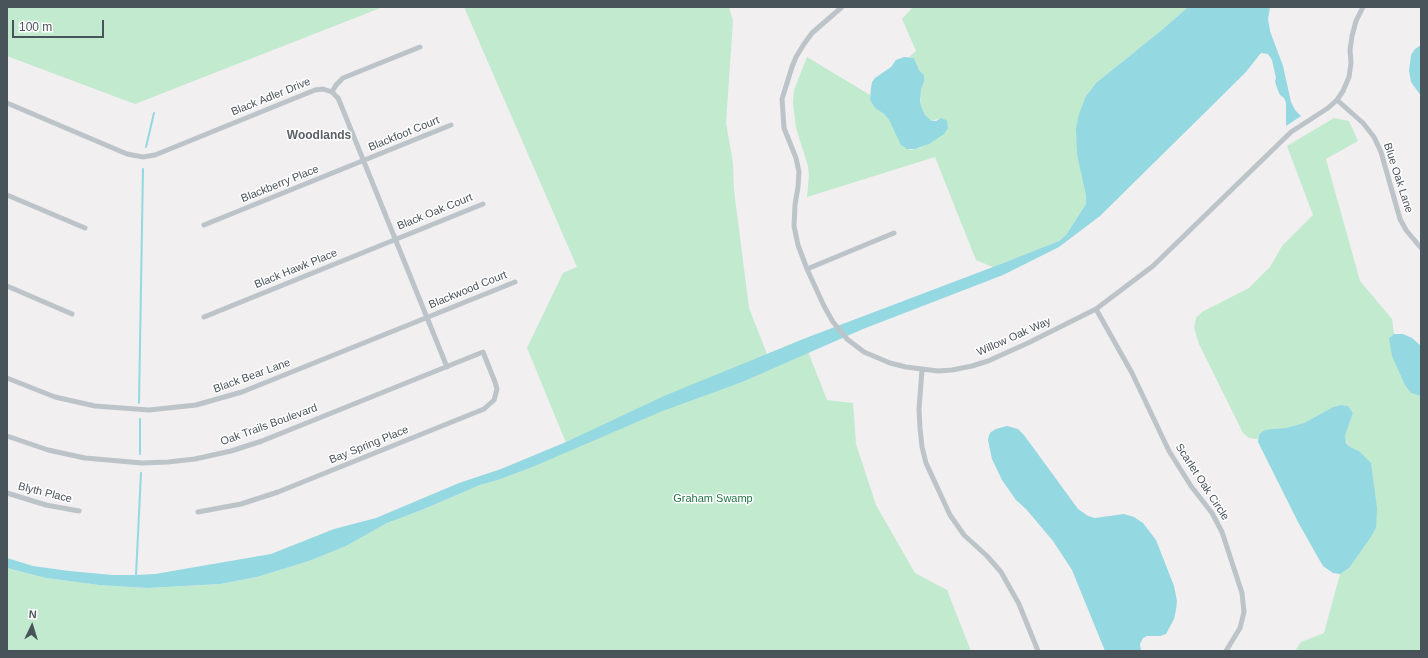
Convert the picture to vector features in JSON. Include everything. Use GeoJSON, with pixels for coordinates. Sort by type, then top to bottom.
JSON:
{"type":"FeatureCollection","features":[{"type":"Feature","properties":{"kind":"street","name":"Willow Oak Way"},"geometry":{"type":"LineString","coordinates":[[842,7],[812,34],[804,44],[796,57],[782,99],[784,128],[796,158],[799,172],[794,226],[798,245],[807,269],[833,322],[847,339],[855,346],[873,356],[906,367],[922,370],[952,370],[972,366],[988,361],[1028,343],[1096,309],[1153,266],[1291,132],[1328,108],[1337,100],[1343,92],[1349,77],[1352,36],[1356,21],[1363,7]]}},
{"type":"Feature","properties":{"kind":"street"},"geometry":{"type":"LineString","coordinates":[[420,47],[346,77],[339,82],[332,92],[339,101],[447,366]]}},
{"type":"Feature","properties":{"kind":"street","name":"Black Adler Drive"},"geometry":{"type":"LineString","coordinates":[[7,103],[127,154],[143,157],[155,155],[315,90],[323,89],[332,92]]}},
{"type":"Feature","properties":{"kind":"street","name":"Blue Oak Lane"},"geometry":{"type":"LineString","coordinates":[[1337,100],[1364,123],[1374,137],[1381,152],[1400,219],[1406,230],[1421,248]]}},
{"type":"Feature","properties":{"kind":"street","name":"Blackfoot Court"},"geometry":{"type":"LineString","coordinates":[[364,161],[451,125]]}},
{"type":"Feature","properties":{"kind":"street","name":"Blackberry Place"},"geometry":{"type":"LineString","coordinates":[[204,226],[364,161]]}},
{"type":"Feature","properties":{"kind":"street"},"geometry":{"type":"LineString","coordinates":[[7,195],[85,228]]}},
{"type":"Feature","properties":{"kind":"street","name":"Black Oak Court"},"geometry":{"type":"LineString","coordinates":[[395,239],[482,204]]}},
{"type":"Feature","properties":{"kind":"street"},"geometry":{"type":"LineString","coordinates":[[807,269],[894,233]]}},
{"type":"Feature","properties":{"kind":"street","name":"Black Hawk Place"},"geometry":{"type":"LineString","coordinates":[[204,317],[395,239]]}},
{"type":"Feature","properties":{"kind":"street","name":"Blackwood Court"},"geometry":{"type":"LineString","coordinates":[[427,317],[515,282]]}},
{"type":"Feature","properties":{"kind":"street"},"geometry":{"type":"LineString","coordinates":[[7,286],[72,314]]}},
{"type":"Feature","properties":{"kind":"street","name":"Scarlet Oak Circle"},"geometry":{"type":"LineString","coordinates":[[1096,309],[1132,373],[1169,451],[1191,486],[1212,513],[1222,532],[1242,593],[1244,612],[1240,628],[1226,651]]}},
{"type":"Feature","properties":{"kind":"street","name":"Black Bear Lane"},"geometry":{"type":"LineString","coordinates":[[7,378],[55,397],[95,406],[141,410],[185,406],[207,402],[242,392],[427,317]]}},
{"type":"Feature","properties":{"kind":"street","name":"Oak Trails Boulevard"},"geometry":{"type":"LineString","coordinates":[[7,436],[48,450],[85,458],[148,463],[195,459],[231,451],[262,441],[483,352]]}},
{"type":"Feature","properties":{"kind":"street","name":"Bay Spring Place"},"geometry":{"type":"LineString","coordinates":[[198,512],[233,506],[269,496],[484,409],[494,400],[497,389],[483,352]]}},
{"type":"Feature","properties":{"kind":"street"},"geometry":{"type":"LineString","coordinates":[[922,370],[919,410],[922,447],[926,463],[950,515],[964,535],[987,556],[1001,572],[1019,604],[1038,651]]}},
{"type":"Feature","properties":{"kind":"street","name":"Blyth Place"},"geometry":{"type":"LineString","coordinates":[[7,493],[46,505],[79,511]]}},
{"type":"Feature","properties":{"kind":"green space"},"geometry":{"type":"Polygon","coordinates":[[[7,7],[383,7],[135,104],[7,56],[7,7]]]}},
{"type":"Feature","properties":{"kind":"green space","name":"Graham Swamp"},"geometry":{"type":"Polygon","coordinates":[[[464,7],[729,7],[733,21],[726,123],[733,163],[734,190],[749,308],[767,354],[803,339],[827,400],[853,403],[856,444],[876,505],[915,573],[947,590],[971,651],[7,651],[7,568],[46,578],[99,585],[147,588],[220,584],[257,577],[309,561],[346,546],[387,523],[480,485],[530,468],[569,450],[527,348],[563,273],[577,267],[464,7]]]}},
{"type":"Feature","properties":{"kind":"green space"},"geometry":{"type":"Polygon","coordinates":[[[913,7],[1188,7],[1096,83],[1086,96],[1081,173],[1086,196],[1086,204],[1066,235],[1059,241],[993,267],[976,260],[935,157],[807,197],[809,176],[808,166],[796,128],[793,103],[794,90],[807,57],[870,95],[870,100],[875,108],[884,114],[889,120],[899,141],[910,150],[920,148],[938,138],[946,131],[947,121],[938,119],[932,121],[925,115],[921,106],[920,95],[924,82],[924,75],[919,70],[914,58],[909,57],[916,51],[902,19],[913,7]]]}},
{"type":"Feature","properties":{"kind":"green space"},"geometry":{"type":"Polygon","coordinates":[[[1334,118],[1349,121],[1358,141],[1326,159],[1360,281],[1392,319],[1394,334],[1389,338],[1411,393],[1421,396],[1421,651],[1295,651],[1301,642],[1324,633],[1340,574],[1349,568],[1376,528],[1359,451],[1350,447],[1345,440],[1353,413],[1348,406],[1341,405],[1333,407],[1304,423],[1286,428],[1269,429],[1263,431],[1259,435],[1258,439],[1249,438],[1243,433],[1199,344],[1194,328],[1196,318],[1202,312],[1249,288],[1270,267],[1282,246],[1313,215],[1287,146],[1334,118]]]}},
{"type":"Feature","properties":{"kind":"water"},"geometry":{"type":"Polygon","coordinates":[[[1188,7],[1270,7],[1268,19],[1270,31],[1283,66],[1291,102],[1295,110],[1301,116],[1286,126],[1286,103],[1277,88],[1272,60],[1268,54],[1261,53],[1245,73],[1100,216],[1059,247],[1003,275],[863,329],[742,382],[660,412],[530,468],[480,485],[387,523],[346,546],[309,561],[257,577],[220,584],[147,588],[99,585],[46,578],[7,568],[7,558],[33,566],[69,571],[113,575],[155,574],[271,554],[334,529],[376,518],[459,483],[501,469],[566,442],[664,396],[811,336],[1059,241],[1066,235],[1086,204],[1086,196],[1077,154],[1076,128],[1079,114],[1086,96],[1096,83],[1188,7]]]}},
{"type":"Feature","properties":{"kind":"water"},"geometry":{"type":"Polygon","coordinates":[[[1421,45],[1421,96],[1411,82],[1409,71],[1411,55],[1415,49],[1421,45]]]}},
{"type":"Feature","properties":{"kind":"water"},"geometry":{"type":"Polygon","coordinates":[[[904,57],[914,58],[919,70],[924,75],[920,100],[925,115],[932,121],[936,121],[941,118],[946,120],[948,128],[944,134],[929,144],[915,149],[907,149],[901,145],[889,120],[884,114],[875,108],[870,100],[872,82],[875,78],[891,67],[896,60],[904,57]]]}},
{"type":"Feature","properties":{"kind":"water"},"geometry":{"type":"Polygon","coordinates":[[[1394,334],[1403,334],[1412,338],[1421,346],[1421,396],[1411,393],[1405,385],[1392,356],[1389,338],[1394,334]]]}},
{"type":"Feature","properties":{"kind":"water"},"geometry":{"type":"Polygon","coordinates":[[[1341,405],[1348,406],[1353,413],[1345,436],[1346,443],[1350,447],[1359,451],[1371,463],[1377,508],[1376,528],[1371,537],[1349,568],[1340,574],[1333,573],[1323,566],[1298,522],[1258,442],[1259,435],[1263,431],[1286,428],[1304,423],[1333,407],[1341,405]]]}},
{"type":"Feature","properties":{"kind":"water"},"geometry":{"type":"Polygon","coordinates":[[[1007,426],[1018,429],[1024,435],[1078,509],[1088,516],[1095,518],[1124,514],[1134,517],[1143,523],[1156,540],[1174,586],[1177,601],[1176,610],[1174,619],[1166,634],[1160,636],[1147,636],[1143,638],[1140,644],[1141,651],[1105,651],[1072,570],[1053,541],[1026,509],[1016,500],[1002,480],[992,459],[988,440],[991,432],[1007,426]]]}},
{"type":"Feature","properties":{"kind":"waterway"},"geometry":{"type":"LineString","coordinates":[[146,147],[154,113]]}},
{"type":"Feature","properties":{"kind":"waterway"},"geometry":{"type":"LineString","coordinates":[[139,403],[143,169]]}},
{"type":"Feature","properties":{"kind":"waterway"},"geometry":{"type":"LineString","coordinates":[[140,419],[140,454]]}},
{"type":"Feature","properties":{"kind":"waterway"},"geometry":{"type":"LineString","coordinates":[[136,575],[141,473]]}},
{"type":"Feature","properties":{"kind":"district","name":"Woodlands"},"geometry":{"type":"Point","coordinates":[319,136]}}]}
